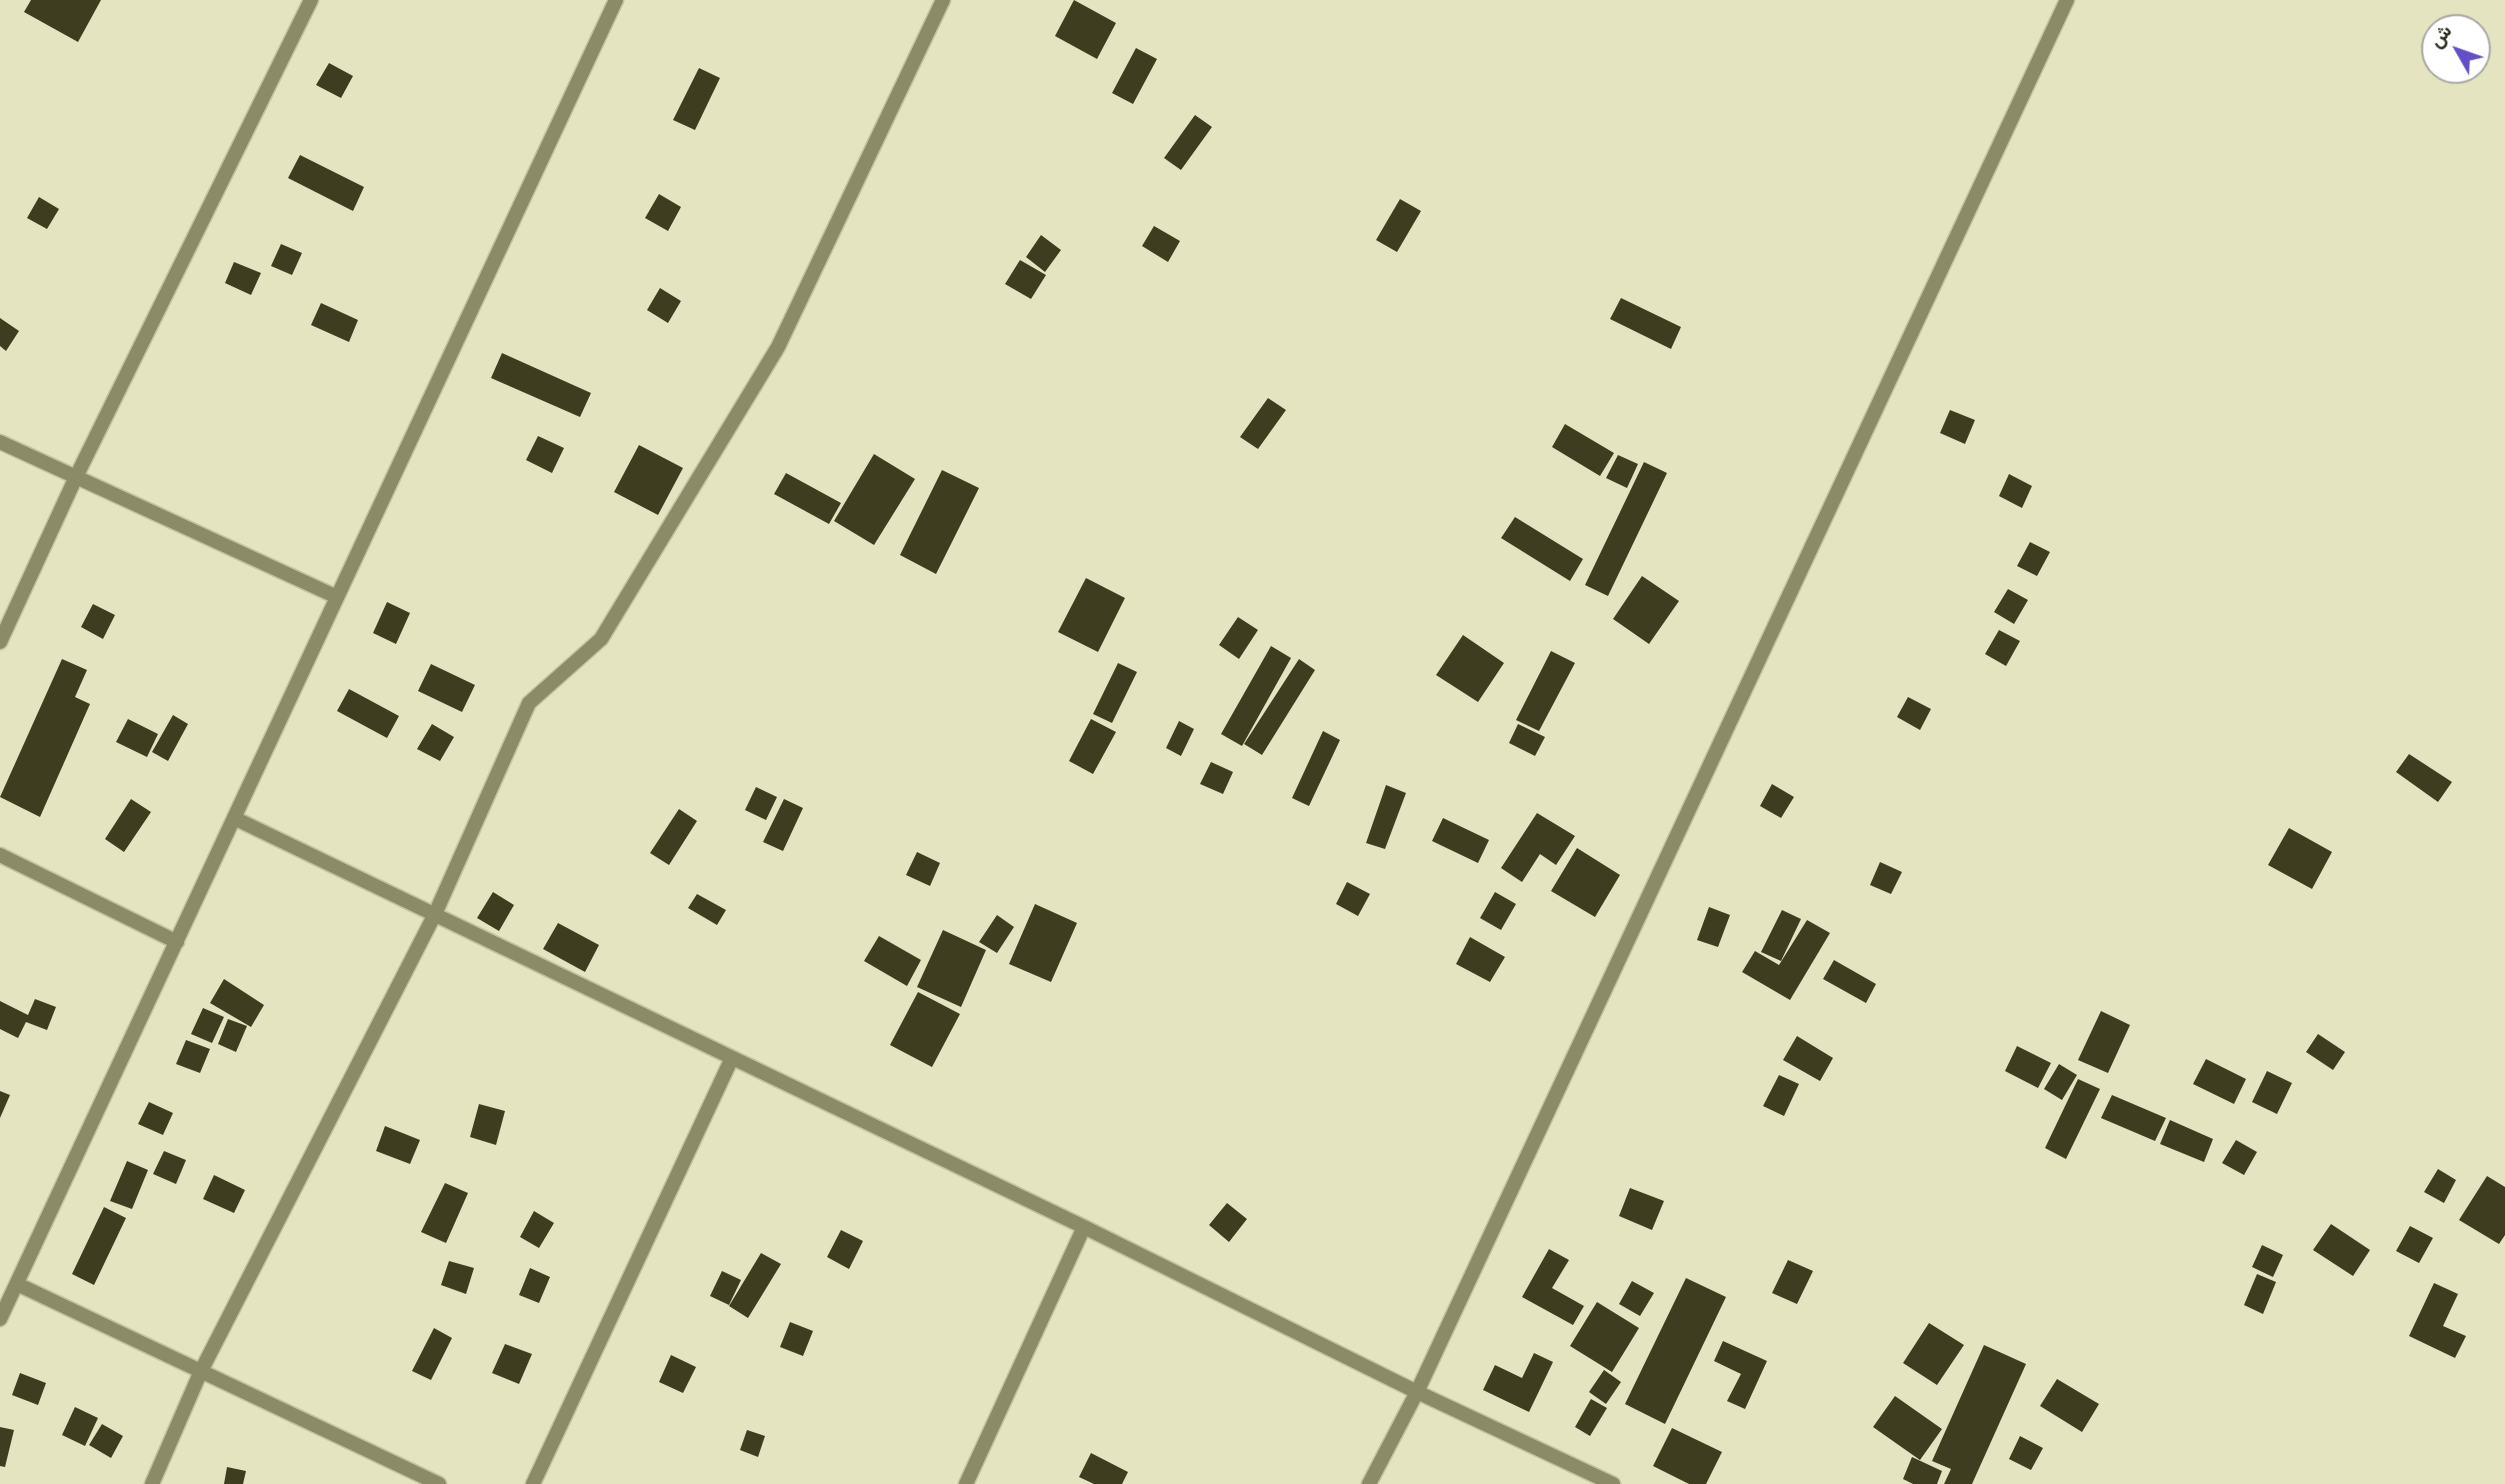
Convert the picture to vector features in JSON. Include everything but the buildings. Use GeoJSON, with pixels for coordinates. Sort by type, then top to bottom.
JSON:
{"type":"FeatureCollection","features":[{"type":"Feature","properties":{"kind":"street"},"geometry":{"type":"LineString","coordinates":[[0,642],[76,477],[310,0]]}},
{"type":"Feature","properties":{"kind":"street"},"geometry":{"type":"LineString","coordinates":[[0,1319],[617,0]]}},
{"type":"Feature","properties":{"kind":"street"},"geometry":{"type":"LineString","coordinates":[[152,1484],[201,1371],[435,914],[528,703],[601,639],[778,347],[943,0]]}},
{"type":"Feature","properties":{"kind":"street"},"geometry":{"type":"LineString","coordinates":[[1369,1484],[1417,1392],[2067,0]]}},
{"type":"Feature","properties":{"kind":"street"},"geometry":{"type":"LineString","coordinates":[[0,442],[337,597]]}},
{"type":"Feature","properties":{"kind":"street"},"geometry":{"type":"LineString","coordinates":[[234,818],[1084,1227],[1417,1392],[1613,1484]]}},
{"type":"Feature","properties":{"kind":"street"},"geometry":{"type":"LineString","coordinates":[[0,855],[177,942]]}},
{"type":"Feature","properties":{"kind":"street"},"geometry":{"type":"LineString","coordinates":[[533,1484],[732,1058]]}},
{"type":"Feature","properties":{"kind":"street"},"geometry":{"type":"LineString","coordinates":[[966,1484],[1084,1227]]}},
{"type":"Feature","properties":{"kind":"street"},"geometry":{"type":"LineString","coordinates":[[17,1284],[439,1484]]}}]}
